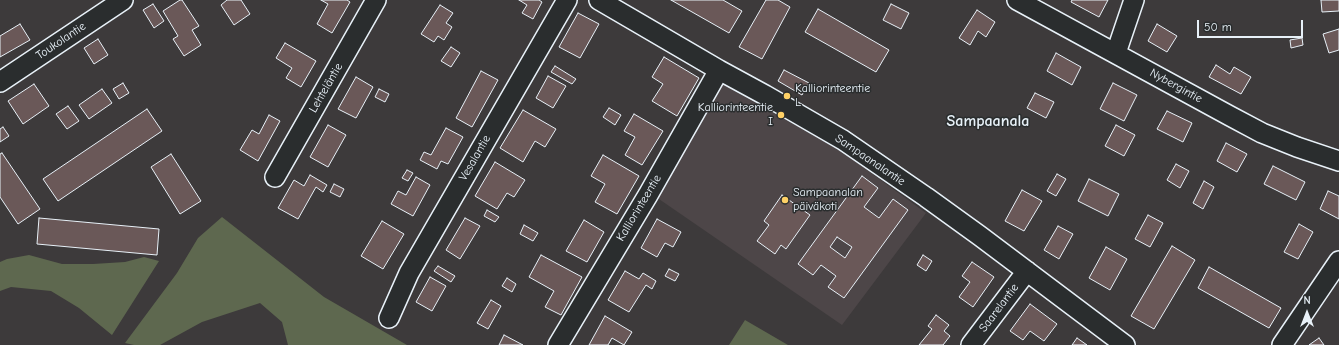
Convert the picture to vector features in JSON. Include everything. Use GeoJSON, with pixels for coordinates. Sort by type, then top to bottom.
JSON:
{"type":"FeatureCollection","features":[{"type":"Feature","properties":{"kind":"street","name":"Toukolantie"},"geometry":{"type":"LineString","coordinates":[[0,82],[123,0]]}},
{"type":"Feature","properties":{"kind":"street","name":"Lehteläntie"},"geometry":{"type":"LineString","coordinates":[[275,176],[376,0]]}},
{"type":"Feature","properties":{"kind":"street","name":"Vesalantie"},"geometry":{"type":"LineString","coordinates":[[389,318],[409,273],[567,0]]}},
{"type":"Feature","properties":{"kind":"street","name":"Sampaanalantie"},"geometry":{"type":"LineString","coordinates":[[599,0],[842,140],[932,201],[1125,345]]}},
{"type":"Feature","properties":{"kind":"street","name":"Nybergintie"},"geometry":{"type":"LineString","coordinates":[[1017,0],[1262,132],[1297,147],[1339,161]]}},
{"type":"Feature","properties":{"kind":"street"},"geometry":{"type":"LineString","coordinates":[[1116,54],[1134,0]]}},
{"type":"Feature","properties":{"kind":"street","name":"Kalliorinteentie"},"geometry":{"type":"LineString","coordinates":[[558,345],[644,202],[719,70]]}},
{"type":"Feature","properties":{"kind":"street"},"geometry":{"type":"LineString","coordinates":[[1282,345],[1330,272],[1339,261]]}},
{"type":"Feature","properties":{"kind":"street","name":"Saarelantie"},"geometry":{"type":"LineString","coordinates":[[971,345],[1027,271]]}},
{"type":"Feature","properties":{"kind":"shaded area","name":"Sampaanalan päiväkoti"},"geometry":{"type":"Polygon","coordinates":[[[720,83],[841,151],[926,213],[842,325],[656,197],[720,83]]]}},
{"type":"Feature","properties":{"kind":"green space"},"geometry":{"type":"Polygon","coordinates":[[[222,217],[324,297],[407,345],[288,345],[282,322],[260,303],[202,322],[160,345],[134,345],[125,343],[177,273],[198,238],[222,217]]]}},
{"type":"Feature","properties":{"kind":"green space"},"geometry":{"type":"Polygon","coordinates":[[[29,255],[62,264],[125,262],[144,257],[159,261],[112,335],[79,308],[51,291],[11,287],[0,291],[0,262],[7,259],[29,255]]]}},
{"type":"Feature","properties":{"kind":"green space"},"geometry":{"type":"Polygon","coordinates":[[[745,320],[788,345],[729,345],[745,320]]]}},
{"type":"Feature","properties":{"kind":"building"},"geometry":{"type":"Polygon","coordinates":[[[182,0],[199,26],[192,30],[201,45],[184,56],[173,39],[178,36],[163,11],[182,0]]]}},
{"type":"Feature","properties":{"kind":"building"},"geometry":{"type":"Polygon","coordinates":[[[227,0],[241,0],[250,14],[234,25],[221,5],[227,0]]]}},
{"type":"Feature","properties":{"kind":"building"},"geometry":{"type":"Polygon","coordinates":[[[321,0],[347,0],[350,2],[332,33],[317,24],[328,4],[321,0]]]}},
{"type":"Feature","properties":{"kind":"building"},"geometry":{"type":"Polygon","coordinates":[[[519,0],[539,0],[542,2],[533,19],[522,13],[527,5],[519,0]]]}},
{"type":"Feature","properties":{"kind":"building"},"geometry":{"type":"Polygon","coordinates":[[[671,0],[723,0],[742,11],[729,33],[671,0]]]}},
{"type":"Feature","properties":{"kind":"building"},"geometry":{"type":"Polygon","coordinates":[[[766,0],[778,0],[790,7],[762,59],[739,47],[766,0]]]}},
{"type":"Feature","properties":{"kind":"building"},"geometry":{"type":"Polygon","coordinates":[[[1072,0],[1108,0],[1099,17],[1071,2],[1072,0]]]}},
{"type":"Feature","properties":{"kind":"building"},"geometry":{"type":"Polygon","coordinates":[[[1321,0],[1339,0],[1339,11],[1322,12],[1321,0]]]}},
{"type":"Feature","properties":{"kind":"building"},"geometry":{"type":"Polygon","coordinates":[[[153,4],[164,21],[154,28],[143,10],[153,4]]]}},
{"type":"Feature","properties":{"kind":"building"},"geometry":{"type":"Polygon","coordinates":[[[891,4],[909,13],[901,29],[883,20],[891,4]]]}},
{"type":"Feature","properties":{"kind":"building"},"geometry":{"type":"Polygon","coordinates":[[[440,5],[453,13],[446,23],[452,27],[444,40],[438,36],[434,42],[421,34],[440,5]]]}},
{"type":"Feature","properties":{"kind":"building"},"geometry":{"type":"Polygon","coordinates":[[[818,9],[889,50],[876,72],[805,32],[818,9]]]}},
{"type":"Feature","properties":{"kind":"building"},"geometry":{"type":"Polygon","coordinates":[[[977,10],[995,22],[986,37],[978,31],[970,45],[959,38],[977,10]]]}},
{"type":"Feature","properties":{"kind":"building"},"geometry":{"type":"Polygon","coordinates":[[[578,13],[599,24],[580,58],[559,47],[578,13]]]}},
{"type":"Feature","properties":{"kind":"building"},"geometry":{"type":"Polygon","coordinates":[[[20,24],[30,40],[0,57],[0,36],[20,24]]]}},
{"type":"Feature","properties":{"kind":"building"},"geometry":{"type":"Polygon","coordinates":[[[1157,24],[1177,36],[1167,52],[1148,41],[1157,24]]]}},
{"type":"Feature","properties":{"kind":"building"},"geometry":{"type":"Polygon","coordinates":[[[1339,29],[1339,50],[1329,53],[1323,34],[1339,29]]]}},
{"type":"Feature","properties":{"kind":"building"},"geometry":{"type":"Polygon","coordinates":[[[1302,38],[1303,45],[1291,48],[1290,40],[1302,38]]]}},
{"type":"Feature","properties":{"kind":"building"},"geometry":{"type":"Polygon","coordinates":[[[98,39],[108,55],[94,64],[84,48],[98,39]]]}},
{"type":"Feature","properties":{"kind":"building"},"geometry":{"type":"Polygon","coordinates":[[[285,43],[316,61],[301,87],[286,78],[292,68],[276,58],[285,43]]]}},
{"type":"Feature","properties":{"kind":"building"},"geometry":{"type":"Polygon","coordinates":[[[451,47],[460,53],[451,67],[441,61],[451,47]]]}},
{"type":"Feature","properties":{"kind":"building"},"geometry":{"type":"Polygon","coordinates":[[[1056,53],[1081,67],[1072,85],[1047,71],[1056,53]]]}},
{"type":"Feature","properties":{"kind":"building"},"geometry":{"type":"Polygon","coordinates":[[[664,57],[699,78],[677,116],[652,101],[663,84],[652,77],[664,57]]]}},
{"type":"Feature","properties":{"kind":"building"},"geometry":{"type":"Polygon","coordinates":[[[1216,65],[1230,74],[1234,67],[1251,77],[1241,94],[1209,77],[1216,65]]]}},
{"type":"Feature","properties":{"kind":"building"},"geometry":{"type":"Polygon","coordinates":[[[555,66],[576,79],[572,84],[551,72],[555,66]]]}},
{"type":"Feature","properties":{"kind":"building"},"geometry":{"type":"Polygon","coordinates":[[[784,70],[809,83],[802,95],[778,81],[784,70]]]}},
{"type":"Feature","properties":{"kind":"building"},"geometry":{"type":"Polygon","coordinates":[[[481,71],[498,80],[472,127],[456,118],[481,71]]]}},
{"type":"Feature","properties":{"kind":"building"},"geometry":{"type":"Polygon","coordinates":[[[548,76],[566,86],[553,108],[536,98],[548,76]]]}},
{"type":"Feature","properties":{"kind":"building"},"geometry":{"type":"Polygon","coordinates":[[[356,77],[373,87],[356,118],[338,109],[356,77]]]}},
{"type":"Feature","properties":{"kind":"building"},"geometry":{"type":"Polygon","coordinates":[[[123,83],[129,93],[119,99],[113,89],[123,83]]]}},
{"type":"Feature","properties":{"kind":"building"},"geometry":{"type":"Polygon","coordinates":[[[1113,83],[1137,95],[1124,121],[1100,109],[1113,83]]]}},
{"type":"Feature","properties":{"kind":"building"},"geometry":{"type":"Polygon","coordinates":[[[34,84],[49,106],[23,124],[8,101],[34,84]]]}},
{"type":"Feature","properties":{"kind":"building"},"geometry":{"type":"Polygon","coordinates":[[[102,89],[112,103],[89,119],[79,105],[102,89]]]}},
{"type":"Feature","properties":{"kind":"building"},"geometry":{"type":"Polygon","coordinates":[[[379,89],[389,94],[385,102],[375,97],[379,89]]]}},
{"type":"Feature","properties":{"kind":"building"},"geometry":{"type":"Polygon","coordinates":[[[1035,93],[1054,102],[1046,118],[1027,108],[1035,93]]]}},
{"type":"Feature","properties":{"kind":"building"},"geometry":{"type":"Polygon","coordinates":[[[68,106],[79,121],[67,129],[56,114],[68,106]]]}},
{"type":"Feature","properties":{"kind":"building"},"geometry":{"type":"Polygon","coordinates":[[[609,108],[621,115],[615,125],[603,117],[609,108]]]}},
{"type":"Feature","properties":{"kind":"building"},"geometry":{"type":"Polygon","coordinates":[[[147,109],[162,131],[58,201],[43,179],[147,109]]]}},
{"type":"Feature","properties":{"kind":"building"},"geometry":{"type":"Polygon","coordinates":[[[523,110],[556,129],[545,147],[535,141],[523,162],[500,148],[523,110]]]}},
{"type":"Feature","properties":{"kind":"building"},"geometry":{"type":"Polygon","coordinates":[[[1167,111],[1192,123],[1183,142],[1157,129],[1167,111]]]}},
{"type":"Feature","properties":{"kind":"building"},"geometry":{"type":"Polygon","coordinates":[[[634,114],[663,131],[642,165],[625,155],[635,137],[624,131],[634,114]]]}},
{"type":"Feature","properties":{"kind":"building"},"geometry":{"type":"Polygon","coordinates":[[[269,115],[280,121],[258,161],[240,150],[252,130],[259,134],[269,115]]]}},
{"type":"Feature","properties":{"kind":"building"},"geometry":{"type":"Polygon","coordinates":[[[328,125],[346,135],[328,167],[310,157],[328,125]]]}},
{"type":"Feature","properties":{"kind":"building"},"geometry":{"type":"Polygon","coordinates":[[[1116,125],[1135,135],[1124,156],[1105,146],[1116,125]]]}},
{"type":"Feature","properties":{"kind":"building"},"geometry":{"type":"Polygon","coordinates":[[[3,127],[9,136],[0,142],[0,129],[3,127]]]}},
{"type":"Feature","properties":{"kind":"building"},"geometry":{"type":"Polygon","coordinates":[[[446,128],[463,137],[448,164],[441,161],[437,169],[420,160],[424,152],[431,155],[446,128]]]}},
{"type":"Feature","properties":{"kind":"building"},"geometry":{"type":"Polygon","coordinates":[[[1226,143],[1247,154],[1237,172],[1217,161],[1226,143]]]}},
{"type":"Feature","properties":{"kind":"building"},"geometry":{"type":"Polygon","coordinates":[[[2,153],[40,209],[18,224],[0,197],[0,154],[2,153]]]}},
{"type":"Feature","properties":{"kind":"building"},"geometry":{"type":"Polygon","coordinates":[[[171,154],[201,201],[180,214],[151,167],[171,154]]]}},
{"type":"Feature","properties":{"kind":"building"},"geometry":{"type":"Polygon","coordinates":[[[603,155],[639,176],[617,214],[595,202],[605,184],[591,176],[603,155]]]}},
{"type":"Feature","properties":{"kind":"building"},"geometry":{"type":"Polygon","coordinates":[[[495,162],[525,180],[514,197],[507,193],[497,209],[475,196],[495,162]]]}},
{"type":"Feature","properties":{"kind":"building"},"geometry":{"type":"Polygon","coordinates":[[[1176,164],[1189,171],[1180,188],[1167,180],[1176,164]]]}},
{"type":"Feature","properties":{"kind":"building"},"geometry":{"type":"Polygon","coordinates":[[[1273,166],[1305,182],[1296,200],[1264,184],[1273,166]]]}},
{"type":"Feature","properties":{"kind":"building"},"geometry":{"type":"Polygon","coordinates":[[[407,170],[413,173],[408,181],[402,178],[407,170]]]}},
{"type":"Feature","properties":{"kind":"building"},"geometry":{"type":"Polygon","coordinates":[[[1057,174],[1066,179],[1056,196],[1047,191],[1057,174]]]}},
{"type":"Feature","properties":{"kind":"building"},"geometry":{"type":"Polygon","coordinates":[[[310,175],[327,185],[323,192],[316,187],[298,219],[278,208],[294,180],[304,186],[310,175]]]}},
{"type":"Feature","properties":{"kind":"building"},"geometry":{"type":"Polygon","coordinates":[[[862,176],[878,188],[864,207],[879,218],[893,199],[908,210],[844,298],[828,287],[836,276],[821,265],[813,275],[798,264],[862,176]],[[837,237],[830,247],[845,258],[852,247],[837,237]]]}},
{"type":"Feature","properties":{"kind":"building"},"geometry":{"type":"Polygon","coordinates":[[[416,177],[430,185],[413,216],[391,204],[398,191],[406,195],[416,177]]]}},
{"type":"Feature","properties":{"kind":"building"},"geometry":{"type":"Polygon","coordinates":[[[1089,179],[1119,194],[1108,216],[1078,201],[1089,179]]]}},
{"type":"Feature","properties":{"kind":"building"},"geometry":{"type":"Polygon","coordinates":[[[1204,181],[1214,187],[1203,209],[1193,203],[1204,181]]]}},
{"type":"Feature","properties":{"kind":"building"},"geometry":{"type":"Polygon","coordinates":[[[334,184],[344,189],[340,197],[330,192],[334,184]]]}},
{"type":"Feature","properties":{"kind":"building"},"geometry":{"type":"Polygon","coordinates":[[[1022,190],[1042,201],[1024,231],[1005,221],[1022,190]]]}},
{"type":"Feature","properties":{"kind":"building"},"geometry":{"type":"Polygon","coordinates":[[[1328,191],[1339,196],[1339,219],[1320,209],[1328,191]]]}},
{"type":"Feature","properties":{"kind":"building"},"geometry":{"type":"Polygon","coordinates":[[[782,195],[810,215],[786,249],[781,245],[775,254],[757,241],[769,225],[764,221],[782,195]]]}},
{"type":"Feature","properties":{"kind":"building"},"geometry":{"type":"Polygon","coordinates":[[[487,210],[499,217],[495,222],[484,216],[487,210]]]}},
{"type":"Feature","properties":{"kind":"building"},"geometry":{"type":"Polygon","coordinates":[[[1148,215],[1163,223],[1150,247],[1135,239],[1148,215]]]}},
{"type":"Feature","properties":{"kind":"building"},"geometry":{"type":"Polygon","coordinates":[[[39,218],[159,229],[157,255],[37,244],[39,218]]]}},
{"type":"Feature","properties":{"kind":"building"},"geometry":{"type":"Polygon","coordinates":[[[465,218],[480,226],[460,259],[446,250],[465,218]]]}},
{"type":"Feature","properties":{"kind":"building"},"geometry":{"type":"Polygon","coordinates":[[[657,219],[681,232],[673,247],[665,243],[657,257],[641,248],[657,219]]]}},
{"type":"Feature","properties":{"kind":"building"},"geometry":{"type":"Polygon","coordinates":[[[584,220],[604,232],[587,262],[566,251],[584,220]]]}},
{"type":"Feature","properties":{"kind":"building"},"geometry":{"type":"Polygon","coordinates":[[[382,221],[404,234],[383,269],[361,256],[382,221]]]}},
{"type":"Feature","properties":{"kind":"building"},"geometry":{"type":"Polygon","coordinates":[[[1299,224],[1313,232],[1298,259],[1284,252],[1299,224]]]}},
{"type":"Feature","properties":{"kind":"building"},"geometry":{"type":"Polygon","coordinates":[[[524,225],[538,233],[533,241],[520,234],[524,225]]]}},
{"type":"Feature","properties":{"kind":"building"},"geometry":{"type":"Polygon","coordinates":[[[1058,226],[1073,234],[1059,259],[1044,250],[1058,226]]]}},
{"type":"Feature","properties":{"kind":"building"},"geometry":{"type":"Polygon","coordinates":[[[1172,246],[1195,260],[1154,329],[1131,316],[1172,246]]]}},
{"type":"Feature","properties":{"kind":"building"},"geometry":{"type":"Polygon","coordinates":[[[1106,247],[1127,259],[1110,290],[1089,278],[1106,247]]]}},
{"type":"Feature","properties":{"kind":"building"},"geometry":{"type":"Polygon","coordinates":[[[541,255],[582,277],[561,315],[545,307],[554,291],[529,277],[541,255]]]}},
{"type":"Feature","properties":{"kind":"building"},"geometry":{"type":"Polygon","coordinates":[[[923,255],[932,261],[926,271],[917,265],[923,255]]]}},
{"type":"Feature","properties":{"kind":"building"},"geometry":{"type":"Polygon","coordinates":[[[972,262],[994,277],[973,307],[959,297],[970,282],[962,276],[972,262]]]}},
{"type":"Feature","properties":{"kind":"building"},"geometry":{"type":"Polygon","coordinates":[[[438,266],[455,276],[451,282],[434,271],[438,266]]]}},
{"type":"Feature","properties":{"kind":"building"},"geometry":{"type":"Polygon","coordinates":[[[1209,267],[1281,308],[1269,328],[1198,288],[1209,267]]]}},
{"type":"Feature","properties":{"kind":"building"},"geometry":{"type":"Polygon","coordinates":[[[669,269],[679,274],[675,281],[665,276],[669,269]]]}},
{"type":"Feature","properties":{"kind":"building"},"geometry":{"type":"Polygon","coordinates":[[[625,271],[639,279],[643,273],[656,281],[652,289],[646,285],[629,312],[608,300],[625,271]]]}},
{"type":"Feature","properties":{"kind":"building"},"geometry":{"type":"Polygon","coordinates":[[[430,277],[446,286],[432,311],[416,302],[430,277]]]}},
{"type":"Feature","properties":{"kind":"building"},"geometry":{"type":"Polygon","coordinates":[[[507,278],[516,284],[512,292],[502,286],[507,278]]]}},
{"type":"Feature","properties":{"kind":"building"},"geometry":{"type":"Polygon","coordinates":[[[491,300],[501,306],[488,329],[477,323],[491,300]]]}},
{"type":"Feature","properties":{"kind":"building"},"geometry":{"type":"Polygon","coordinates":[[[1030,304],[1057,324],[1044,341],[1030,331],[1023,340],[1010,331],[1030,304]]]}},
{"type":"Feature","properties":{"kind":"building"},"geometry":{"type":"Polygon","coordinates":[[[936,315],[949,325],[944,331],[950,336],[943,345],[919,345],[932,329],[928,326],[936,315]]]}},
{"type":"Feature","properties":{"kind":"building"},"geometry":{"type":"Polygon","coordinates":[[[605,316],[632,332],[624,345],[612,338],[608,345],[589,345],[605,316]]]}},
{"type":"Feature","properties":{"kind":"building"},"geometry":{"type":"Polygon","coordinates":[[[504,335],[523,345],[499,345],[504,335]]]}},
{"type":"Feature","properties":{"kind":"building"},"geometry":{"type":"Polygon","coordinates":[[[1077,338],[1087,345],[1072,345],[1077,338]]]}},
{"type":"Feature","properties":{"kind":"building"},"geometry":{"type":"Polygon","coordinates":[[[1319,338],[1324,345],[1309,345],[1319,338]]]}},
{"type":"Feature","properties":{"kind":"place","name":"Kalliorinteentie L"},"geometry":{"type":"Point","coordinates":[787,96]}},
{"type":"Feature","properties":{"kind":"place","name":"Kalliorinteentie I"},"geometry":{"type":"Point","coordinates":[781,115]}},
{"type":"Feature","properties":{"kind":"place","name":"Sampaanalan päiväkoti"},"geometry":{"type":"Point","coordinates":[785,200]}},
{"type":"Feature","properties":{"kind":"district","name":"Sampaanala"},"geometry":{"type":"Point","coordinates":[988,121]}}]}
